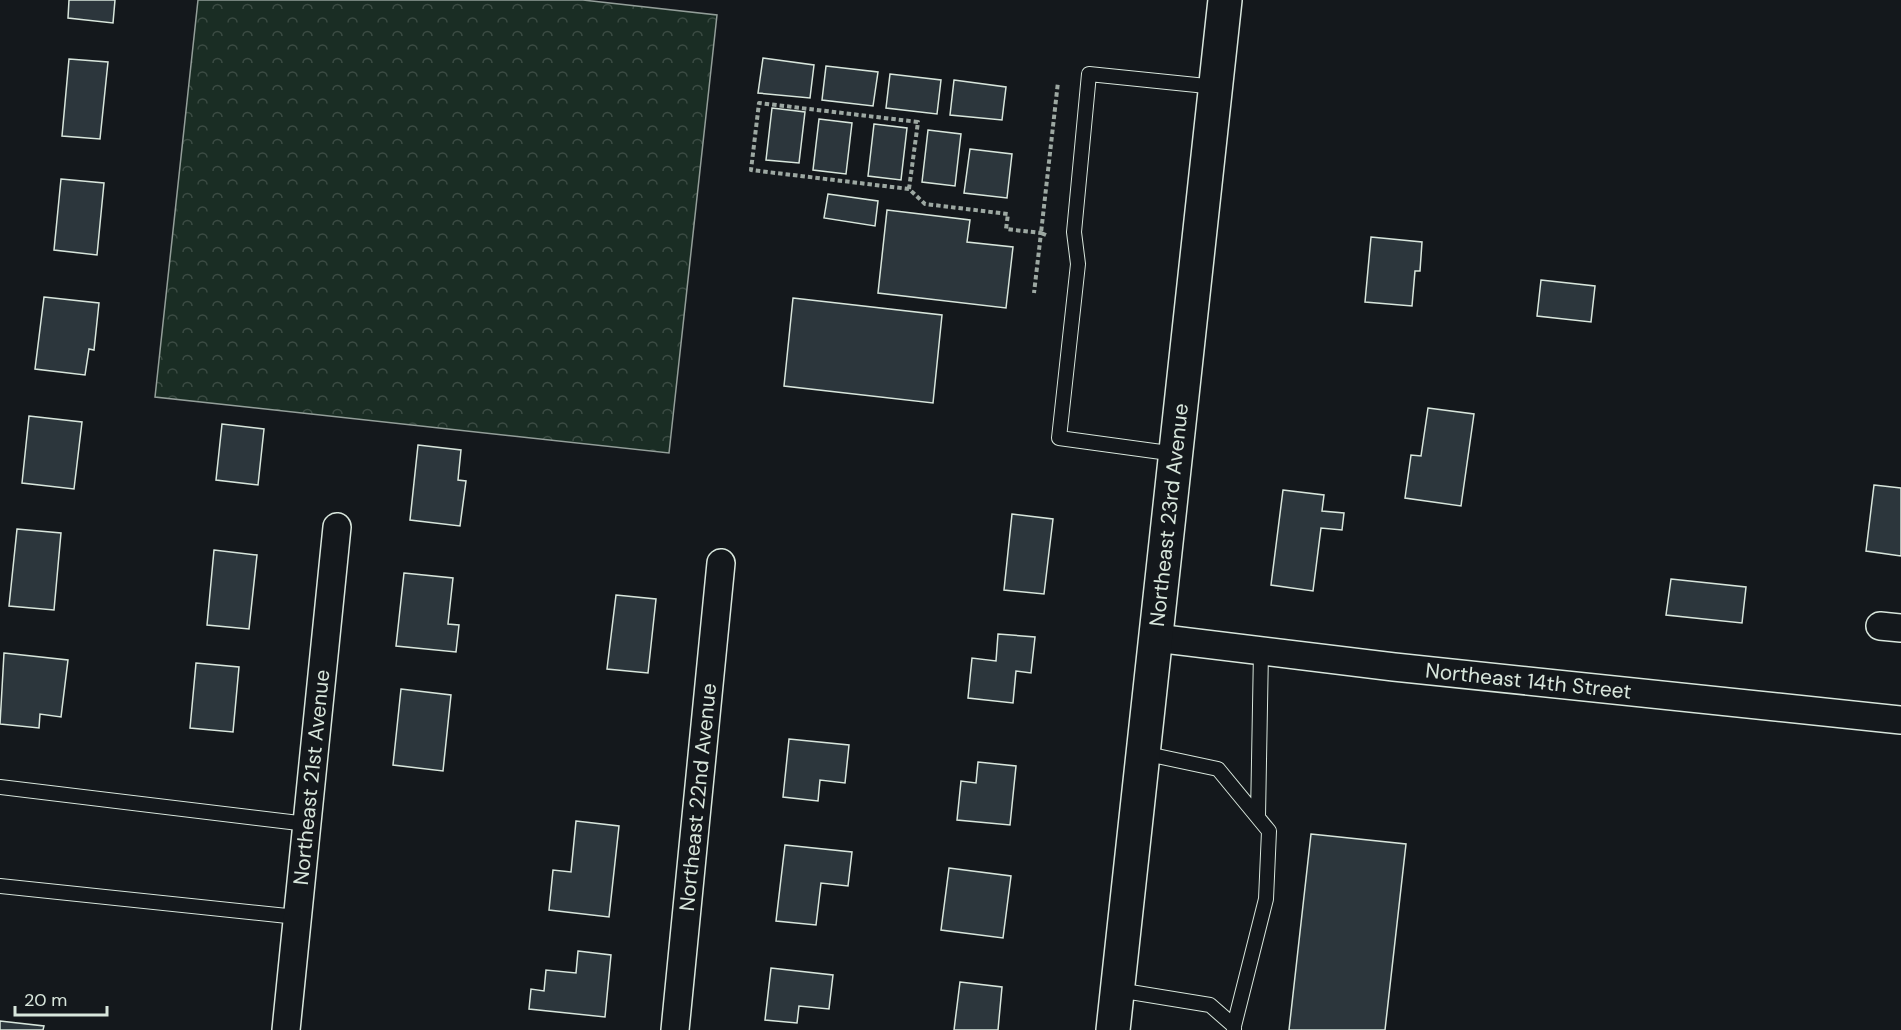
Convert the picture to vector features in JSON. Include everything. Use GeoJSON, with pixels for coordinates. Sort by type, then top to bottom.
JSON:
{"type":"FeatureCollection","features":[{"type":"Feature","properties":{"kind":"main road","name":"Northeast 23rd Avenue"},"geometry":{"type":"LineString","coordinates":[[1113,1030],[1226,0]]}},
{"type":"Feature","properties":{"kind":"street","name":"Northeast 21st Avenue"},"geometry":{"type":"LineString","coordinates":[[286,1030],[337,527]]}},
{"type":"Feature","properties":{"kind":"street","name":"Northeast 22nd Avenue"},"geometry":{"type":"LineString","coordinates":[[675,1030],[721,563]]}},
{"type":"Feature","properties":{"kind":"street","name":"Northeast 14th Street"},"geometry":{"type":"LineString","coordinates":[[1155,638],[1901,720]]}},
{"type":"Feature","properties":{"kind":"lane"},"geometry":{"type":"LineString","coordinates":[[1176,454],[1059,438],[1078,264],[1074,232],[1089,74],[1216,87]]}},
{"type":"Feature","properties":{"kind":"lane"},"geometry":{"type":"LineString","coordinates":[[1258,816],[1261,651]]}},
{"type":"Feature","properties":{"kind":"lane"},"geometry":{"type":"LineString","coordinates":[[1117,990],[1210,1005],[1234,1028],[1266,899],[1269,831],[1258,816],[1218,769],[1143,753]]}},
{"type":"Feature","properties":{"kind":"lane"},"geometry":{"type":"LineString","coordinates":[[0,787],[307,824]]}},
{"type":"Feature","properties":{"kind":"lane"},"geometry":{"type":"LineString","coordinates":[[0,886],[297,917]]}},
{"type":"Feature","properties":{"kind":"path"},"geometry":{"type":"LineString","coordinates":[[1034,293],[1043,234],[1058,82]]}},
{"type":"Feature","properties":{"kind":"path"},"geometry":{"type":"LineString","coordinates":[[909,189],[918,122],[759,103],[751,170],[909,189],[925,204],[1008,214],[1006,229],[1043,234]]}},
{"type":"Feature","properties":{"kind":"green space"},"geometry":{"type":"Polygon","coordinates":[[[198,0],[583,0],[717,15],[669,453],[155,397],[198,0]]]}},
{"type":"Feature","properties":{"kind":"building"},"geometry":{"type":"Polygon","coordinates":[[[69,0],[115,0],[113,23],[68,18],[69,0]]]}},
{"type":"Feature","properties":{"kind":"building"},"geometry":{"type":"Polygon","coordinates":[[[763,58],[814,65],[810,98],[758,93],[763,58]]]}},
{"type":"Feature","properties":{"kind":"building"},"geometry":{"type":"Polygon","coordinates":[[[69,59],[108,62],[100,139],[62,136],[69,59]]]}},
{"type":"Feature","properties":{"kind":"building"},"geometry":{"type":"Polygon","coordinates":[[[826,66],[878,72],[873,106],[822,100],[826,66]]]}},
{"type":"Feature","properties":{"kind":"building"},"geometry":{"type":"Polygon","coordinates":[[[890,74],[941,80],[937,114],[886,108],[890,74]]]}},
{"type":"Feature","properties":{"kind":"building"},"geometry":{"type":"Polygon","coordinates":[[[954,80],[1006,87],[1002,120],[950,115],[954,80]]]}},
{"type":"Feature","properties":{"kind":"building"},"geometry":{"type":"Polygon","coordinates":[[[772,108],[805,112],[799,163],[766,160],[772,108]]]}},
{"type":"Feature","properties":{"kind":"building"},"geometry":{"type":"Polygon","coordinates":[[[819,119],[852,123],[846,174],[813,170],[819,119]]]}},
{"type":"Feature","properties":{"kind":"building"},"geometry":{"type":"Polygon","coordinates":[[[874,124],[907,128],[901,180],[868,176],[874,124]]]}},
{"type":"Feature","properties":{"kind":"building"},"geometry":{"type":"Polygon","coordinates":[[[928,130],[961,134],[955,186],[922,182],[928,130]]]}},
{"type":"Feature","properties":{"kind":"building"},"geometry":{"type":"Polygon","coordinates":[[[970,149],[1012,154],[1007,198],[964,193],[970,149]]]}},
{"type":"Feature","properties":{"kind":"building"},"geometry":{"type":"Polygon","coordinates":[[[61,179],[104,183],[97,255],[54,250],[61,179]]]}},
{"type":"Feature","properties":{"kind":"building"},"geometry":{"type":"Polygon","coordinates":[[[828,194],[878,201],[875,226],[824,218],[828,194]]]}},
{"type":"Feature","properties":{"kind":"building"},"geometry":{"type":"Polygon","coordinates":[[[887,210],[970,220],[967,242],[1013,247],[1006,308],[878,293],[887,210]]]}},
{"type":"Feature","properties":{"kind":"building"},"geometry":{"type":"Polygon","coordinates":[[[1371,237],[1422,242],[1420,271],[1415,271],[1412,306],[1365,302],[1371,237]]]}},
{"type":"Feature","properties":{"kind":"building"},"geometry":{"type":"Polygon","coordinates":[[[1541,280],[1595,286],[1591,322],[1537,316],[1541,280]]]}},
{"type":"Feature","properties":{"kind":"building"},"geometry":{"type":"Polygon","coordinates":[[[44,297],[99,303],[94,350],[89,349],[85,375],[35,369],[44,297]]]}},
{"type":"Feature","properties":{"kind":"building"},"geometry":{"type":"Polygon","coordinates":[[[793,298],[942,315],[933,403],[784,386],[793,298]]]}},
{"type":"Feature","properties":{"kind":"building"},"geometry":{"type":"Polygon","coordinates":[[[1428,408],[1474,414],[1461,506],[1405,498],[1411,455],[1421,456],[1428,408]]]}},
{"type":"Feature","properties":{"kind":"building"},"geometry":{"type":"Polygon","coordinates":[[[29,416],[82,422],[74,489],[22,483],[29,416]]]}},
{"type":"Feature","properties":{"kind":"building"},"geometry":{"type":"Polygon","coordinates":[[[222,424],[264,429],[258,485],[216,480],[222,424]]]}},
{"type":"Feature","properties":{"kind":"building"},"geometry":{"type":"Polygon","coordinates":[[[418,445],[461,450],[458,480],[466,481],[460,526],[410,520],[418,445]]]}},
{"type":"Feature","properties":{"kind":"building"},"geometry":{"type":"Polygon","coordinates":[[[1874,485],[1901,488],[1901,556],[1866,551],[1874,485]]]}},
{"type":"Feature","properties":{"kind":"building"},"geometry":{"type":"Polygon","coordinates":[[[1283,490],[1324,495],[1322,511],[1344,513],[1342,530],[1321,528],[1313,591],[1271,585],[1283,490]]]}},
{"type":"Feature","properties":{"kind":"building"},"geometry":{"type":"Polygon","coordinates":[[[1012,514],[1053,519],[1044,594],[1004,590],[1012,514]]]}},
{"type":"Feature","properties":{"kind":"building"},"geometry":{"type":"Polygon","coordinates":[[[17,529],[61,533],[54,610],[9,606],[17,529]]]}},
{"type":"Feature","properties":{"kind":"building"},"geometry":{"type":"Polygon","coordinates":[[[214,550],[257,555],[249,629],[207,625],[214,550]]]}},
{"type":"Feature","properties":{"kind":"building"},"geometry":{"type":"Polygon","coordinates":[[[404,573],[453,578],[448,624],[459,625],[456,652],[396,646],[404,573]]]}},
{"type":"Feature","properties":{"kind":"building"},"geometry":{"type":"Polygon","coordinates":[[[1671,579],[1746,587],[1742,623],[1666,615],[1671,579]]]}},
{"type":"Feature","properties":{"kind":"building"},"geometry":{"type":"Polygon","coordinates":[[[616,595],[656,599],[648,673],[607,669],[616,595]]]}},
{"type":"Feature","properties":{"kind":"building"},"geometry":{"type":"Polygon","coordinates":[[[998,634],[1035,637],[1031,673],[1016,671],[1013,703],[968,698],[972,658],[996,661],[998,634]]]}},
{"type":"Feature","properties":{"kind":"building"},"geometry":{"type":"Polygon","coordinates":[[[4,653],[68,660],[61,717],[40,714],[39,728],[0,724],[4,653]]]}},
{"type":"Feature","properties":{"kind":"building"},"geometry":{"type":"Polygon","coordinates":[[[196,663],[239,667],[233,732],[190,728],[196,663]]]}},
{"type":"Feature","properties":{"kind":"building"},"geometry":{"type":"Polygon","coordinates":[[[401,689],[451,695],[443,771],[393,765],[401,689]]]}},
{"type":"Feature","properties":{"kind":"building"},"geometry":{"type":"Polygon","coordinates":[[[789,739],[849,745],[845,783],[820,780],[818,801],[783,797],[789,739]]]}},
{"type":"Feature","properties":{"kind":"building"},"geometry":{"type":"Polygon","coordinates":[[[978,762],[1016,766],[1010,825],[957,820],[961,781],[976,783],[978,762]]]}},
{"type":"Feature","properties":{"kind":"building"},"geometry":{"type":"Polygon","coordinates":[[[576,821],[619,826],[609,917],[549,910],[553,870],[571,872],[576,821]]]}},
{"type":"Feature","properties":{"kind":"building"},"geometry":{"type":"Polygon","coordinates":[[[1311,834],[1406,844],[1385,1030],[1289,1030],[1311,834]]]}},
{"type":"Feature","properties":{"kind":"building"},"geometry":{"type":"Polygon","coordinates":[[[785,845],[852,852],[848,886],[821,883],[816,925],[776,921],[785,845]]]}},
{"type":"Feature","properties":{"kind":"building"},"geometry":{"type":"Polygon","coordinates":[[[949,868],[1011,876],[1003,938],[941,930],[949,868]]]}},
{"type":"Feature","properties":{"kind":"building"},"geometry":{"type":"Polygon","coordinates":[[[578,951],[611,955],[605,1017],[529,1009],[531,989],[544,991],[546,970],[576,973],[578,951]]]}},
{"type":"Feature","properties":{"kind":"building"},"geometry":{"type":"Polygon","coordinates":[[[771,968],[833,975],[829,1009],[799,1006],[797,1023],[765,1020],[771,968]]]}},
{"type":"Feature","properties":{"kind":"building"},"geometry":{"type":"Polygon","coordinates":[[[960,982],[1002,987],[998,1030],[954,1030],[960,982]]]}},
{"type":"Feature","properties":{"kind":"building"},"geometry":{"type":"Polygon","coordinates":[[[0,1021],[44,1026],[43,1030],[0,1030],[0,1021]]]}}]}
